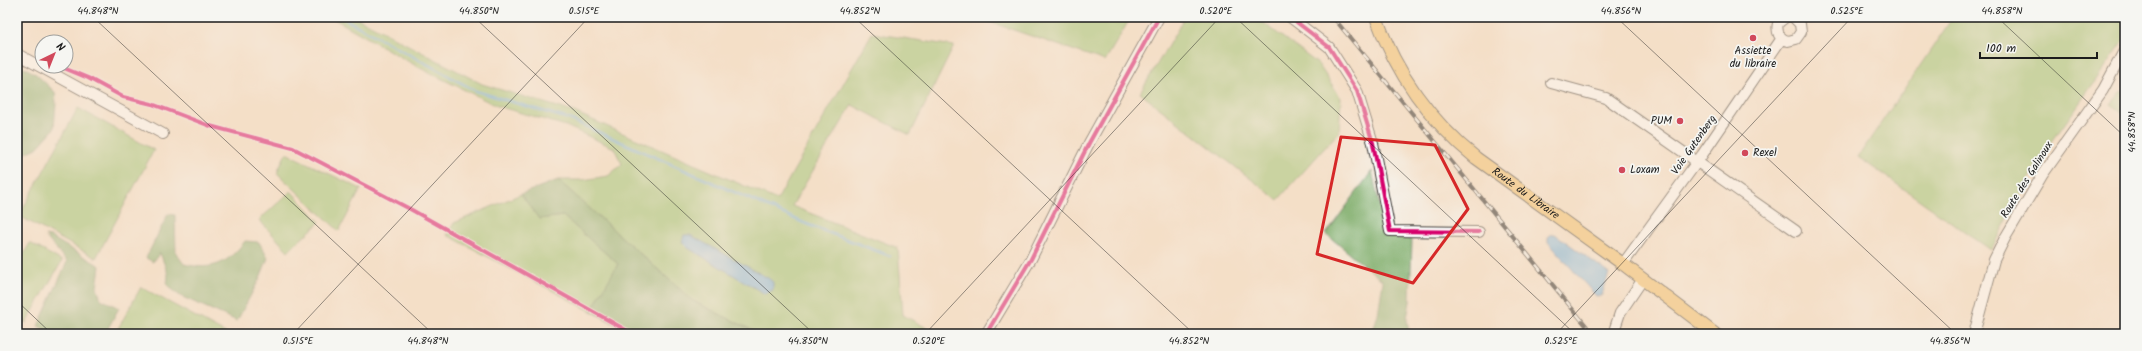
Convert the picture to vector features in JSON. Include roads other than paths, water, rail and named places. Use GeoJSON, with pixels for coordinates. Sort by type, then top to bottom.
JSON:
{"type":"FeatureCollection","features":[{"type":"Feature","properties":{"kind":"main road","name":"Route du Libraire"},"geometry":{"type":"LineString","coordinates":[[1376,17],[1391,53],[1412,90],[1428,111],[1454,139],[1476,158],[1623,264],[1714,334]]}},
{"type":"Feature","properties":{"kind":"street"},"geometry":{"type":"LineString","coordinates":[[986,334],[1031,259],[1089,143],[1159,17]]}},
{"type":"Feature","properties":{"kind":"street"},"geometry":{"type":"LineString","coordinates":[[1290,17],[1329,47],[1357,91],[1373,143],[1390,231],[1479,232]]}},
{"type":"Feature","properties":{"kind":"street"},"geometry":{"type":"LineString","coordinates":[[1786,17],[1781,20],[1777,27],[1782,38],[1792,41],[1799,36],[1800,24],[1793,17]]}},
{"type":"Feature","properties":{"kind":"street","name":"Voie Gutenberg"},"geometry":{"type":"LineString","coordinates":[[1623,264],[1697,162],[1782,38]]}},
{"type":"Feature","properties":{"kind":"street","name":"Route des Galinoux"},"geometry":{"type":"LineString","coordinates":[[1974,334],[1994,260],[2005,238],[2043,174],[2103,90],[2125,49]]}},
{"type":"Feature","properties":{"kind":"street"},"geometry":{"type":"LineString","coordinates":[[17,54],[163,134]]}},
{"type":"Feature","properties":{"kind":"street"},"geometry":{"type":"LineString","coordinates":[[1551,83],[1606,98],[1796,231]]}},
{"type":"Feature","properties":{"kind":"street"},"geometry":{"type":"LineString","coordinates":[[1619,334],[1616,328],[1620,313],[1643,279]]}},
{"type":"Feature","properties":{"kind":"water"},"geometry":{"type":"Polygon","coordinates":[[[1555,234],[1609,273],[1602,295],[1598,297],[1595,295],[1548,242],[1548,237],[1555,234]]]}},
{"type":"Feature","properties":{"kind":"water"},"geometry":{"type":"Polygon","coordinates":[[[684,235],[690,235],[768,278],[773,282],[773,290],[765,294],[688,248],[682,242],[684,235]]]}},
{"type":"Feature","properties":{"kind":"waterway"},"geometry":{"type":"LineString","coordinates":[[341,17],[476,91],[569,119],[804,223],[890,256]]}},
{"type":"Feature","properties":{"kind":"railway"},"geometry":{"type":"LineString","coordinates":[[1333,17],[1593,334]]}},
{"type":"Feature","properties":{"kind":"place","name":"Assiette du libraire"},"geometry":{"type":"Point","coordinates":[1753,38]}},
{"type":"Feature","properties":{"kind":"place","name":"PUM"},"geometry":{"type":"Point","coordinates":[1680,121]}},
{"type":"Feature","properties":{"kind":"place","name":"Rexel"},"geometry":{"type":"Point","coordinates":[1745,153]}},
{"type":"Feature","properties":{"kind":"place","name":"Loxam"},"geometry":{"type":"Point","coordinates":[1622,170]}}]}
